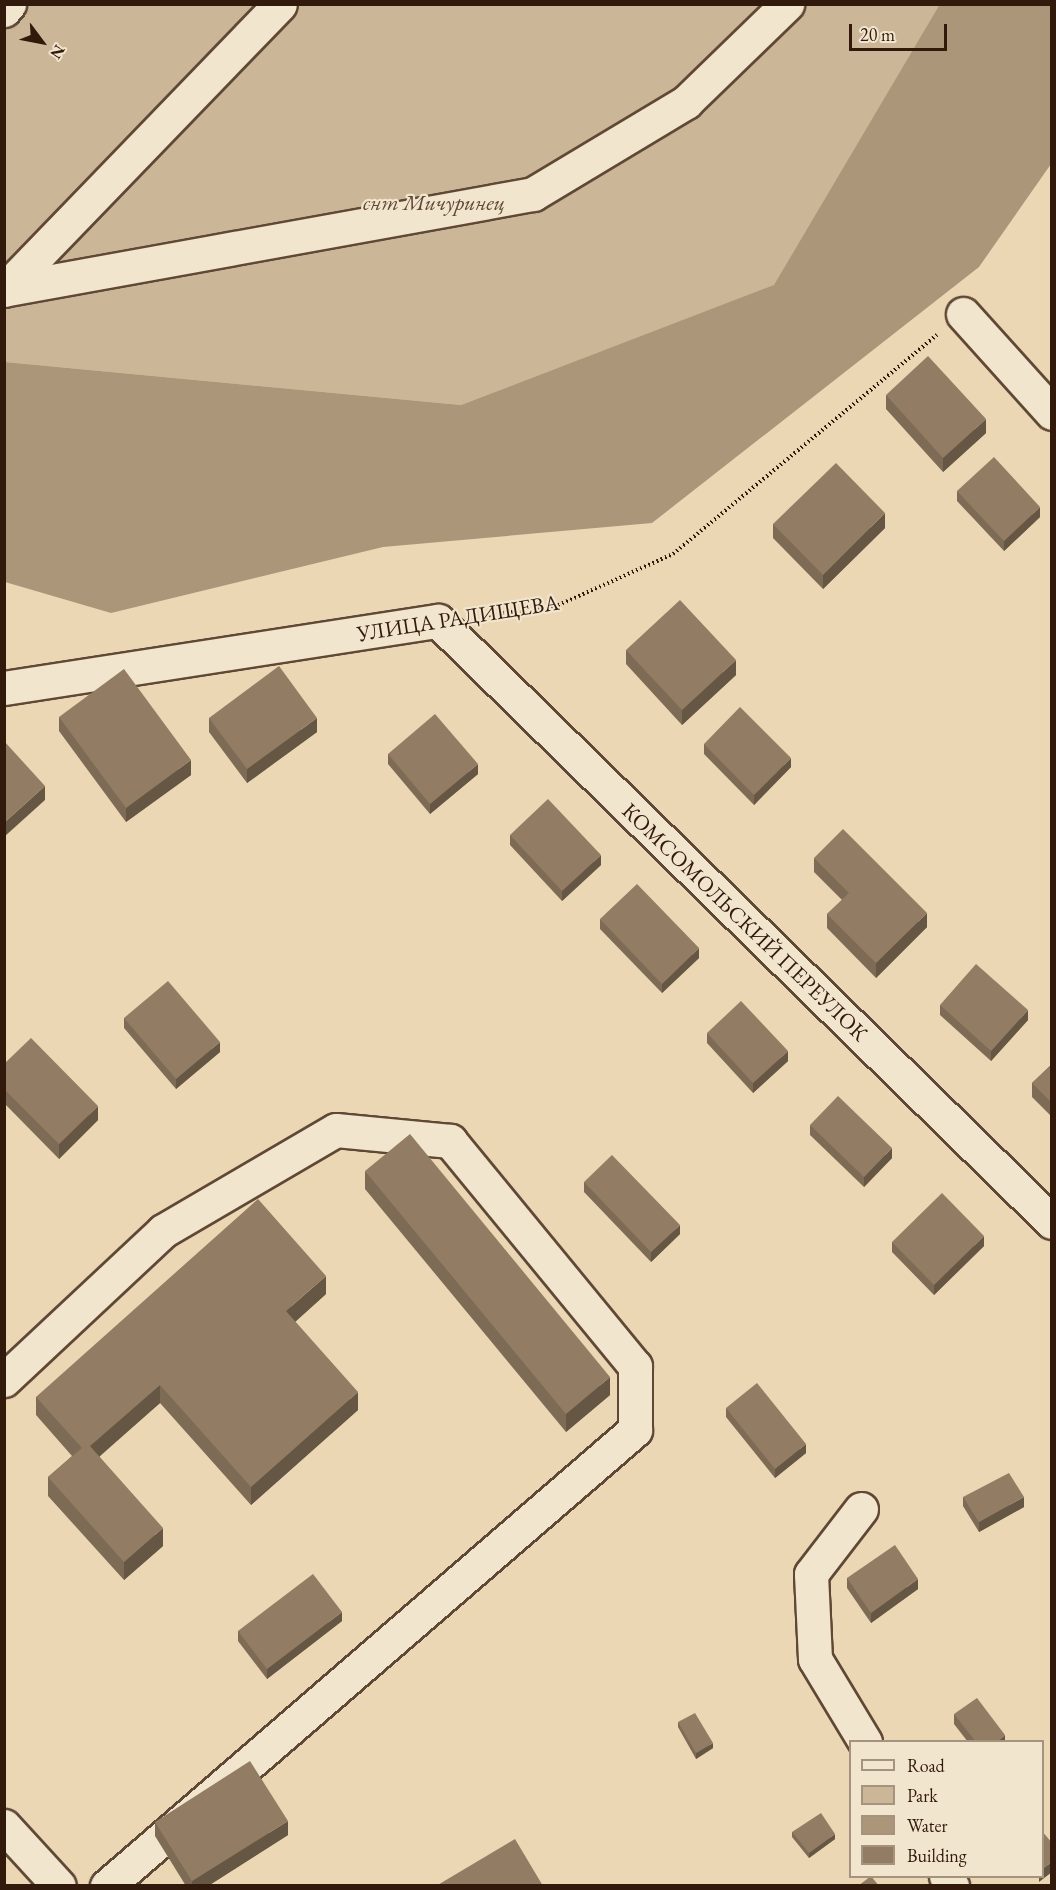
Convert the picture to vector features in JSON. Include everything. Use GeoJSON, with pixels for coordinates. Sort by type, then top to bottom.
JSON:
{"type":"FeatureCollection","features":[{"type":"Feature","properties":{"kind":"street"},"geometry":{"type":"LineString","coordinates":[[4,10],[9,4]]}},
{"type":"Feature","properties":{"kind":"street"},"geometry":{"type":"LineString","coordinates":[[6,290],[280,4]]}},
{"type":"Feature","properties":{"kind":"street"},"geometry":{"type":"LineString","coordinates":[[6,290],[533,194],[686,102],[787,4]]}},
{"type":"Feature","properties":{"kind":"street"},"geometry":{"type":"LineString","coordinates":[[963,314],[1052,413]]}},
{"type":"Feature","properties":{"kind":"street","name":"УЛИЦА РАДИЩЕВА"},"geometry":{"type":"LineString","coordinates":[[4,688],[438,621]]}},
{"type":"Feature","properties":{"kind":"street","name":"КОМСОМОЛЬСКИЙ ПЕРЕУЛОК"},"geometry":{"type":"LineString","coordinates":[[438,621],[1052,1222]]}},
{"type":"Feature","properties":{"kind":"street"},"geometry":{"type":"LineString","coordinates":[[4,1380],[163,1231],[336,1130],[450,1141],[635,1366],[635,1430],[107,1886]]}},
{"type":"Feature","properties":{"kind":"street"},"geometry":{"type":"LineString","coordinates":[[861,1509],[811,1574],[815,1659],[864,1740]]}},
{"type":"Feature","properties":{"kind":"street"},"geometry":{"type":"LineString","coordinates":[[4,1826],[59,1886]]}},
{"type":"Feature","properties":{"kind":"path","name":"УЛИЦА РАДИЩЕВА"},"geometry":{"type":"LineString","coordinates":[[438,621],[554,608],[673,554],[963,314]]}},
{"type":"Feature","properties":{"kind":"green space","name":"снт Мичуринец"},"geometry":{"type":"Polygon","coordinates":[[[4,5],[940,5],[775,285],[461,405],[5,362],[4,5]]]}},
{"type":"Feature","properties":{"kind":"water"},"geometry":{"type":"Polygon","coordinates":[[[940,4],[1051,5],[1051,164],[979,267],[652,523],[383,547],[111,613],[5,582],[5,362],[461,405],[774,285],[940,4]]]}},
{"type":"Feature","properties":{"kind":"building"},"geometry":{"type":"Polygon","coordinates":[[[928,356],[986,419],[943,458],[886,395],[928,356]]]}},
{"type":"Feature","properties":{"kind":"building"},"geometry":{"type":"Polygon","coordinates":[[[994,457],[1040,507],[1004,541],[957,491],[994,457]]]}},
{"type":"Feature","properties":{"kind":"building"},"geometry":{"type":"Polygon","coordinates":[[[836,463],[885,513],[823,575],[773,524],[836,463]]]}},
{"type":"Feature","properties":{"kind":"building"},"geometry":{"type":"Polygon","coordinates":[[[680,600],[736,660],[682,710],[626,650],[680,600]]]}},
{"type":"Feature","properties":{"kind":"building"},"geometry":{"type":"Polygon","coordinates":[[[279,666],[317,718],[247,769],[209,718],[279,666]]]}},
{"type":"Feature","properties":{"kind":"building"},"geometry":{"type":"Polygon","coordinates":[[[124,669],[191,760],[126,808],[59,717],[124,669]]]}},
{"type":"Feature","properties":{"kind":"building"},"geometry":{"type":"Polygon","coordinates":[[[740,707],[791,758],[754,795],[704,744],[740,707]]]}},
{"type":"Feature","properties":{"kind":"building"},"geometry":{"type":"Polygon","coordinates":[[[435,714],[478,764],[430,804],[388,754],[435,714]]]}},
{"type":"Feature","properties":{"kind":"building"},"geometry":{"type":"Polygon","coordinates":[[[4,741],[45,786],[4,823],[4,741]]]}},
{"type":"Feature","properties":{"kind":"building"},"geometry":{"type":"Polygon","coordinates":[[[548,799],[601,855],[562,891],[510,835],[548,799]]]}},
{"type":"Feature","properties":{"kind":"building"},"geometry":{"type":"Polygon","coordinates":[[[843,829],[927,913],[876,963],[827,914],[849,893],[814,858],[843,829]]]}},
{"type":"Feature","properties":{"kind":"building"},"geometry":{"type":"Polygon","coordinates":[[[637,884],[699,948],[662,984],[600,919],[637,884]]]}},
{"type":"Feature","properties":{"kind":"building"},"geometry":{"type":"Polygon","coordinates":[[[976,964],[1028,1010],[991,1051],[940,1005],[976,964]]]}},
{"type":"Feature","properties":{"kind":"building"},"geometry":{"type":"Polygon","coordinates":[[[168,981],[220,1042],[176,1079],[124,1018],[168,981]]]}},
{"type":"Feature","properties":{"kind":"building"},"geometry":{"type":"Polygon","coordinates":[[[741,1001],[788,1051],[753,1083],[707,1033],[741,1001]]]}},
{"type":"Feature","properties":{"kind":"building"},"geometry":{"type":"Polygon","coordinates":[[[31,1038],[98,1106],[59,1144],[4,1089],[4,1064],[31,1038]]]}},
{"type":"Feature","properties":{"kind":"building"},"geometry":{"type":"Polygon","coordinates":[[[1052,1064],[1052,1103],[1032,1083],[1052,1064]]]}},
{"type":"Feature","properties":{"kind":"building"},"geometry":{"type":"Polygon","coordinates":[[[838,1096],[892,1148],[864,1177],[810,1125],[838,1096]]]}},
{"type":"Feature","properties":{"kind":"building"},"geometry":{"type":"Polygon","coordinates":[[[410,1134],[610,1377],[566,1414],[365,1171],[410,1134]]]}},
{"type":"Feature","properties":{"kind":"building"},"geometry":{"type":"Polygon","coordinates":[[[612,1155],[680,1225],[651,1252],[584,1182],[612,1155]]]}},
{"type":"Feature","properties":{"kind":"building"},"geometry":{"type":"Polygon","coordinates":[[[942,1193],[984,1236],[934,1285],[892,1242],[942,1193]]]}},
{"type":"Feature","properties":{"kind":"building"},"geometry":{"type":"Polygon","coordinates":[[[258,1199],[326,1276],[286,1311],[358,1392],[251,1487],[160,1385],[90,1446],[163,1528],[124,1562],[48,1477],[82,1448],[36,1397],[258,1199]]]}},
{"type":"Feature","properties":{"kind":"building"},"geometry":{"type":"Polygon","coordinates":[[[757,1383],[806,1444],[775,1469],[726,1408],[757,1383]]]}},
{"type":"Feature","properties":{"kind":"building"},"geometry":{"type":"Polygon","coordinates":[[[1009,1473],[1024,1497],[979,1522],[963,1497],[1009,1473]]]}},
{"type":"Feature","properties":{"kind":"building"},"geometry":{"type":"Polygon","coordinates":[[[895,1545],[918,1579],[871,1613],[847,1578],[895,1545]]]}},
{"type":"Feature","properties":{"kind":"building"},"geometry":{"type":"Polygon","coordinates":[[[313,1574],[342,1612],[267,1669],[238,1631],[313,1574]]]}},
{"type":"Feature","properties":{"kind":"building"},"geometry":{"type":"Polygon","coordinates":[[[977,1698],[1005,1735],[999,1740],[974,1740],[954,1714],[977,1698]]]}},
{"type":"Feature","properties":{"kind":"building"},"geometry":{"type":"Polygon","coordinates":[[[695,1713],[713,1743],[696,1753],[678,1722],[695,1713]]]}},
{"type":"Feature","properties":{"kind":"building"},"geometry":{"type":"Polygon","coordinates":[[[250,1761],[288,1821],[192,1881],[155,1822],[250,1761]]]}},
{"type":"Feature","properties":{"kind":"building"},"geometry":{"type":"Polygon","coordinates":[[[821,1813],[835,1834],[809,1853],[792,1832],[821,1813]]]}},
{"type":"Feature","properties":{"kind":"building"},"geometry":{"type":"Polygon","coordinates":[[[1044,1833],[1052,1843],[1052,1862],[1044,1868],[1044,1833]]]}},
{"type":"Feature","properties":{"kind":"building"},"geometry":{"type":"Polygon","coordinates":[[[515,1839],[543,1886],[436,1886],[515,1839]]]}},
{"type":"Feature","properties":{"kind":"building"},"geometry":{"type":"Polygon","coordinates":[[[868,1878],[873,1878],[879,1886],[858,1886],[868,1878]]]}}]}
